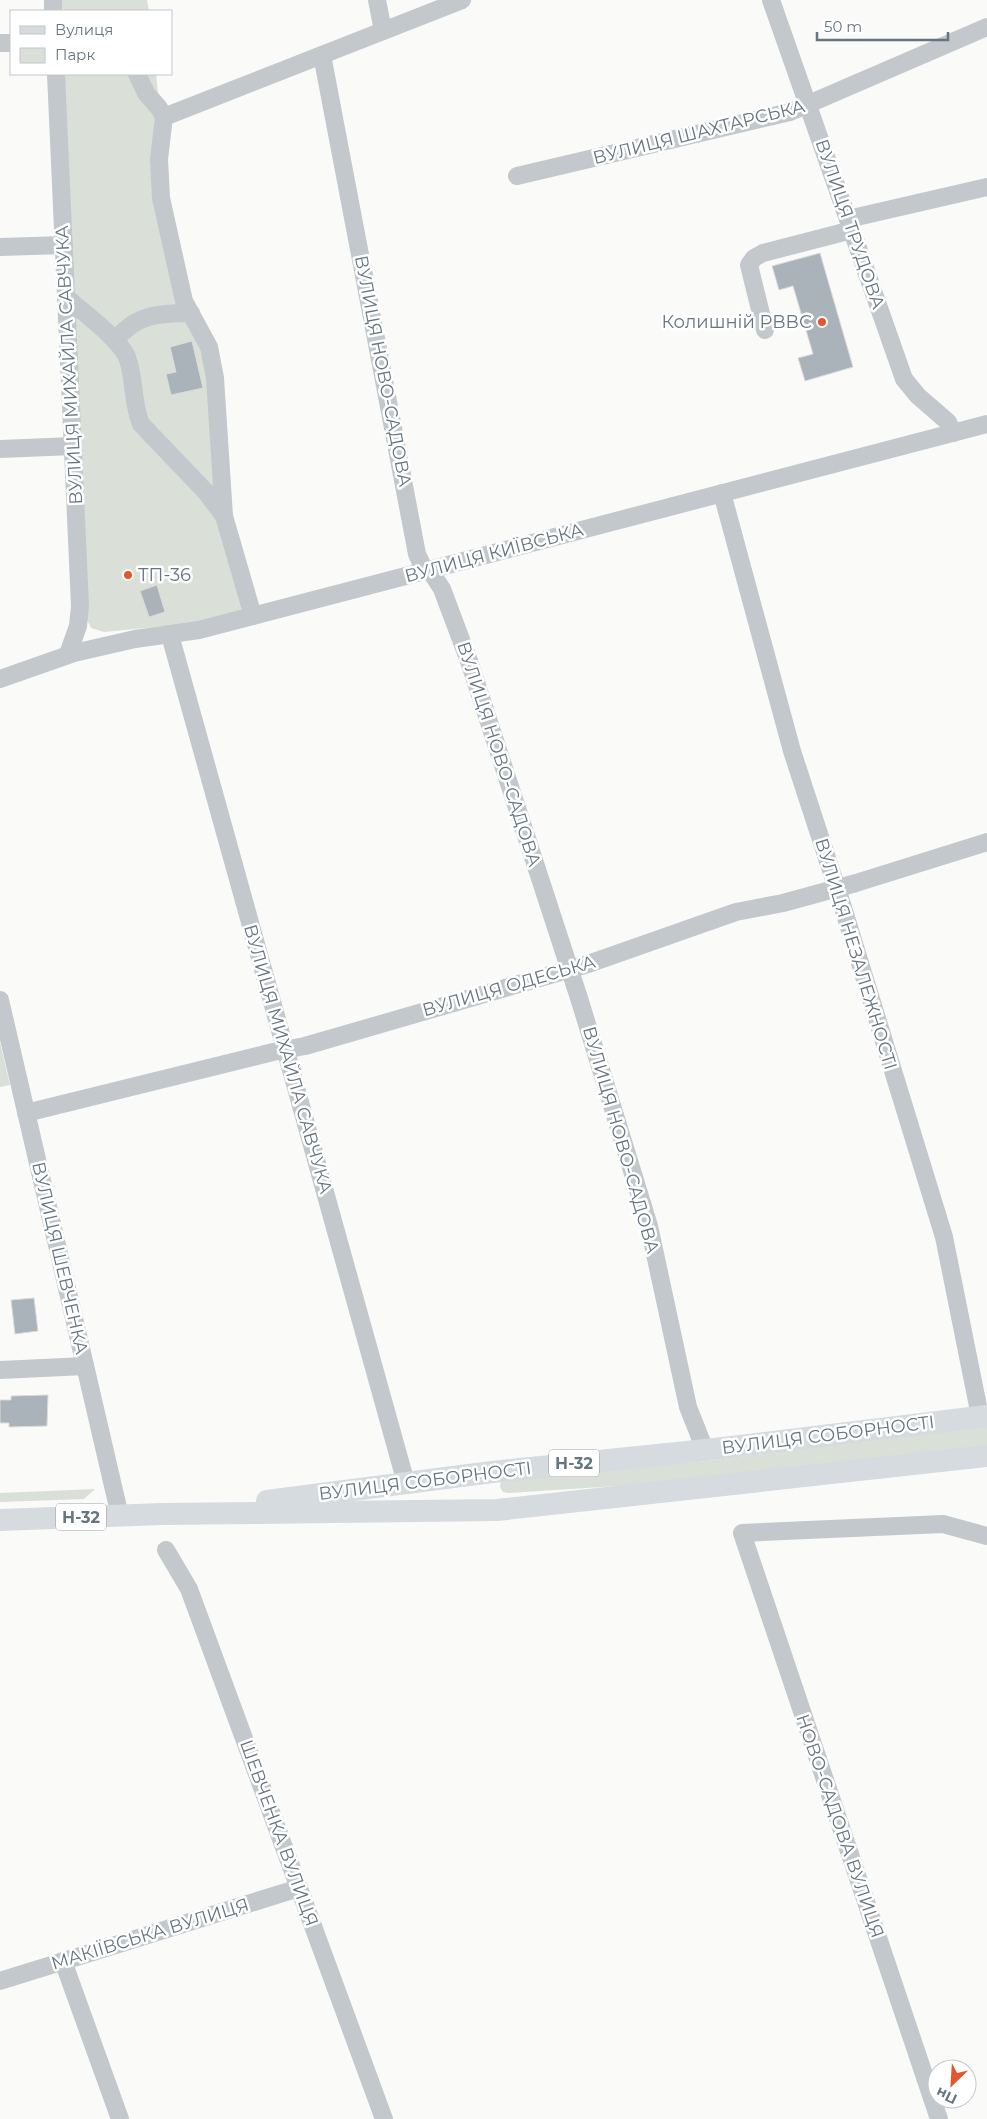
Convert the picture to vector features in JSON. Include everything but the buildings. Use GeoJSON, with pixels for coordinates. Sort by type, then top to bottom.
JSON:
{"type":"FeatureCollection","features":[{"type":"Feature","properties":{"kind":"main road","name":"ВУЛИЦЯ СОБОРНОСТІ"},"geometry":{"type":"LineString","coordinates":[[162,1514],[492,1472],[705,1450],[984,1416]]}},
{"type":"Feature","properties":{"kind":"main road","name":"ВУЛИЦЯ СОБОРНОСТІ"},"geometry":{"type":"LineString","coordinates":[[0,1520],[162,1514],[497,1510],[987,1456]]}},
{"type":"Feature","properties":{"kind":"street"},"geometry":{"type":"LineString","coordinates":[[377,0],[382,31]]}},
{"type":"Feature","properties":{"kind":"street"},"geometry":{"type":"LineString","coordinates":[[164,117],[462,0]]}},
{"type":"Feature","properties":{"kind":"street","name":"ВУЛИЦЯ ТРУДОВА"},"geometry":{"type":"LineString","coordinates":[[771,0],[904,379],[918,396],[948,422],[953,433]]}},
{"type":"Feature","properties":{"kind":"street","name":"ВУЛИЦЯ ШАХТАРСЬКА"},"geometry":{"type":"LineString","coordinates":[[517,176],[790,112],[987,27]]}},
{"type":"Feature","properties":{"kind":"street","name":"ВУЛИЦЯ НОВО-САДОВА"},"geometry":{"type":"LineString","coordinates":[[322,55],[417,554],[422,565],[442,589],[469,661],[570,969],[649,1226],[688,1407],[705,1450]]}},
{"type":"Feature","properties":{"kind":"street","name":"ВУЛИЦЯ МИХАЙЛА САВЧУКА"},"geometry":{"type":"LineString","coordinates":[[56,75],[80,606],[78,626],[68,654]]}},
{"type":"Feature","properties":{"kind":"street"},"geometry":{"type":"LineString","coordinates":[[138,75],[146,92],[164,117],[159,159],[161,198],[184,300],[209,347],[213,370],[224,516],[253,616]]}},
{"type":"Feature","properties":{"kind":"street"},"geometry":{"type":"LineString","coordinates":[[765,330],[749,265],[754,258],[763,253],[850,224],[987,186]]}},
{"type":"Feature","properties":{"kind":"street"},"geometry":{"type":"LineString","coordinates":[[0,247],[64,245]]}},
{"type":"Feature","properties":{"kind":"street"},"geometry":{"type":"LineString","coordinates":[[66,297],[115,341],[128,357],[136,413],[141,424],[206,492],[224,516]]}},
{"type":"Feature","properties":{"kind":"street"},"geometry":{"type":"LineString","coordinates":[[115,341],[129,326],[148,315],[190,313]]}},
{"type":"Feature","properties":{"kind":"street","name":"ВУЛИЦЯ КИЇВСЬКА"},"geometry":{"type":"LineString","coordinates":[[0,679],[68,654],[135,639],[199,630],[987,424]]}},
{"type":"Feature","properties":{"kind":"street"},"geometry":{"type":"LineString","coordinates":[[0,449],[72,446]]}},
{"type":"Feature","properties":{"kind":"street","name":"ВУЛИЦЯ НЕЗАЛЕЖНОСТІ"},"geometry":{"type":"LineString","coordinates":[[722,493],[792,751],[944,1237],[984,1416]]}},
{"type":"Feature","properties":{"kind":"street","name":"ВУЛИЦЯ МИХАЙЛА САВЧУКА"},"geometry":{"type":"LineString","coordinates":[[170,634],[406,1483]]}},
{"type":"Feature","properties":{"kind":"street","name":"ВУЛИЦЯ ОДЕСЬКА"},"geometry":{"type":"LineString","coordinates":[[26,1113],[305,1046],[570,969],[736,912],[783,903],[987,842]]}},
{"type":"Feature","properties":{"kind":"street","name":"ВУЛИЦЯ ШЕВЧЕНКА"},"geometry":{"type":"LineString","coordinates":[[0,1000],[120,1516]]}},
{"type":"Feature","properties":{"kind":"street"},"geometry":{"type":"LineString","coordinates":[[0,1370],[85,1366]]}},
{"type":"Feature","properties":{"kind":"street","name":"НОВО-САДОВА ВУЛИЦЯ"},"geometry":{"type":"LineString","coordinates":[[939,2119],[742,1534],[943,1524],[987,1536]]}},
{"type":"Feature","properties":{"kind":"street","name":"ШЕВЧЕНКА ВУЛИЦЯ"},"geometry":{"type":"LineString","coordinates":[[166,1550],[189,1589],[384,2119]]}},
{"type":"Feature","properties":{"kind":"street","name":"МАКІЇВСЬКА ВУЛИЦЯ"},"geometry":{"type":"LineString","coordinates":[[0,1981],[299,1888]]}},
{"type":"Feature","properties":{"kind":"street"},"geometry":{"type":"LineString","coordinates":[[63,1961],[120,2119]]}},
{"type":"Feature","properties":{"kind":"green space"},"geometry":{"type":"Polygon","coordinates":[[[60,0],[147,0],[149,10],[60,10],[60,0]]]}},
{"type":"Feature","properties":{"kind":"green space"},"geometry":{"type":"Polygon","coordinates":[[[63,75],[156,75],[160,112],[157,197],[206,348],[243,597],[241,611],[196,623],[104,632],[91,628],[87,620],[63,75]]]}},
{"type":"Feature","properties":{"kind":"green space"},"geometry":{"type":"Polygon","coordinates":[[[0,1042],[10,1085],[0,1087],[0,1042]]]}},
{"type":"Feature","properties":{"kind":"green space"},"geometry":{"type":"Polygon","coordinates":[[[987,1425],[987,1446],[710,1480],[509,1493],[503,1492],[500,1487],[501,1481],[506,1478],[707,1461],[987,1425]]]}},
{"type":"Feature","properties":{"kind":"green space"},"geometry":{"type":"Polygon","coordinates":[[[95,1489],[84,1499],[0,1502],[0,1493],[95,1489]]]}},
{"type":"Feature","properties":{"kind":"place","name":"Колишній РВВС"},"geometry":{"type":"Point","coordinates":[822,322]}},
{"type":"Feature","properties":{"kind":"place","name":"ТП-36"},"geometry":{"type":"Point","coordinates":[128,575]}}]}
